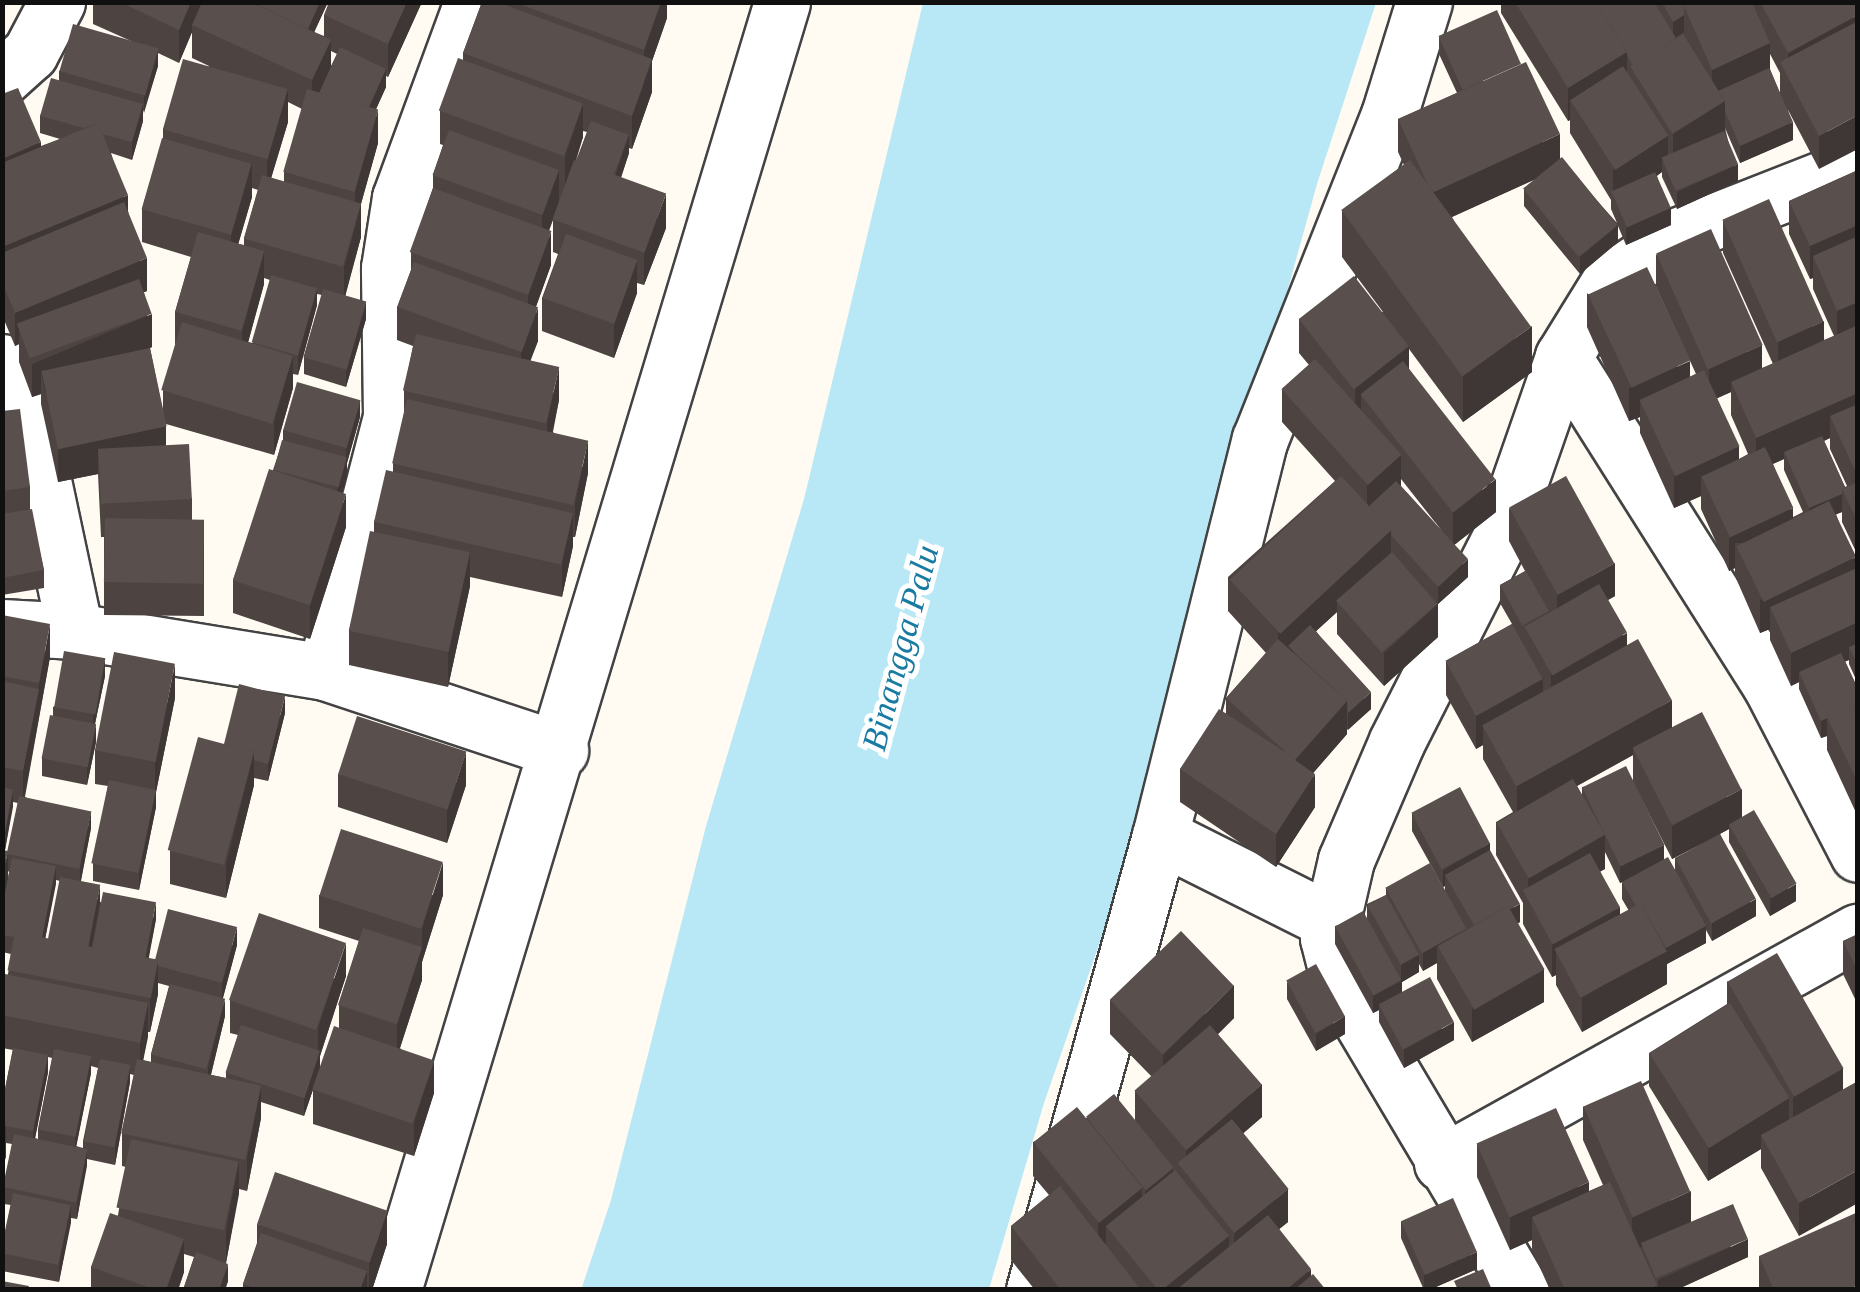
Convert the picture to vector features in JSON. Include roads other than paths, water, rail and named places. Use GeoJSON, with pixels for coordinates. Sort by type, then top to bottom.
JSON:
{"type":"FeatureCollection","features":[{"type":"Feature","properties":{"kind":"street"},"geometry":{"type":"LineString","coordinates":[[2,78],[30,53],[58,2]]}},
{"type":"Feature","properties":{"kind":"street"},"geometry":{"type":"LineString","coordinates":[[325,672],[391,416],[389,268],[400,198],[472,2]]}},
{"type":"Feature","properties":{"kind":"street"},"geometry":{"type":"LineString","coordinates":[[393,1290],[560,750],[664,377],[782,2]]}},
{"type":"Feature","properties":{"kind":"street"},"geometry":{"type":"LineString","coordinates":[[1034,1290],[1160,836],[1260,439],[1389,115],[1424,2]]}},
{"type":"Feature","properties":{"kind":"street"},"geometry":{"type":"LineString","coordinates":[[1521,1290],[1442,1164],[1340,985],[1330,956],[1330,921],[1346,860],[1397,741],[1500,538],[1562,357],[1610,280],[1674,238],[1858,166]]}},
{"type":"Feature","properties":{"kind":"street"},"geometry":{"type":"LineString","coordinates":[[1562,357],[1771,686],[1858,854]]}},
{"type":"Feature","properties":{"kind":"street"},"geometry":{"type":"LineString","coordinates":[[2,362],[38,462],[75,630]]}},
{"type":"Feature","properties":{"kind":"street"},"geometry":{"type":"LineString","coordinates":[[2,627],[75,630],[325,672],[560,750]]}},
{"type":"Feature","properties":{"kind":"street"},"geometry":{"type":"LineString","coordinates":[[1160,836],[1330,921]]}},
{"type":"Feature","properties":{"kind":"street"},"geometry":{"type":"LineString","coordinates":[[1442,1164],[1858,931]]}},
{"type":"Feature","properties":{"kind":"water","name":"Binangga Palu"},"geometry":{"type":"Polygon","coordinates":[[[923,3],[1376,3],[1317,184],[1135,841],[1044,1103],[989,1289],[581,1290],[611,1200],[706,826],[804,499],[923,3]]]}}]}
